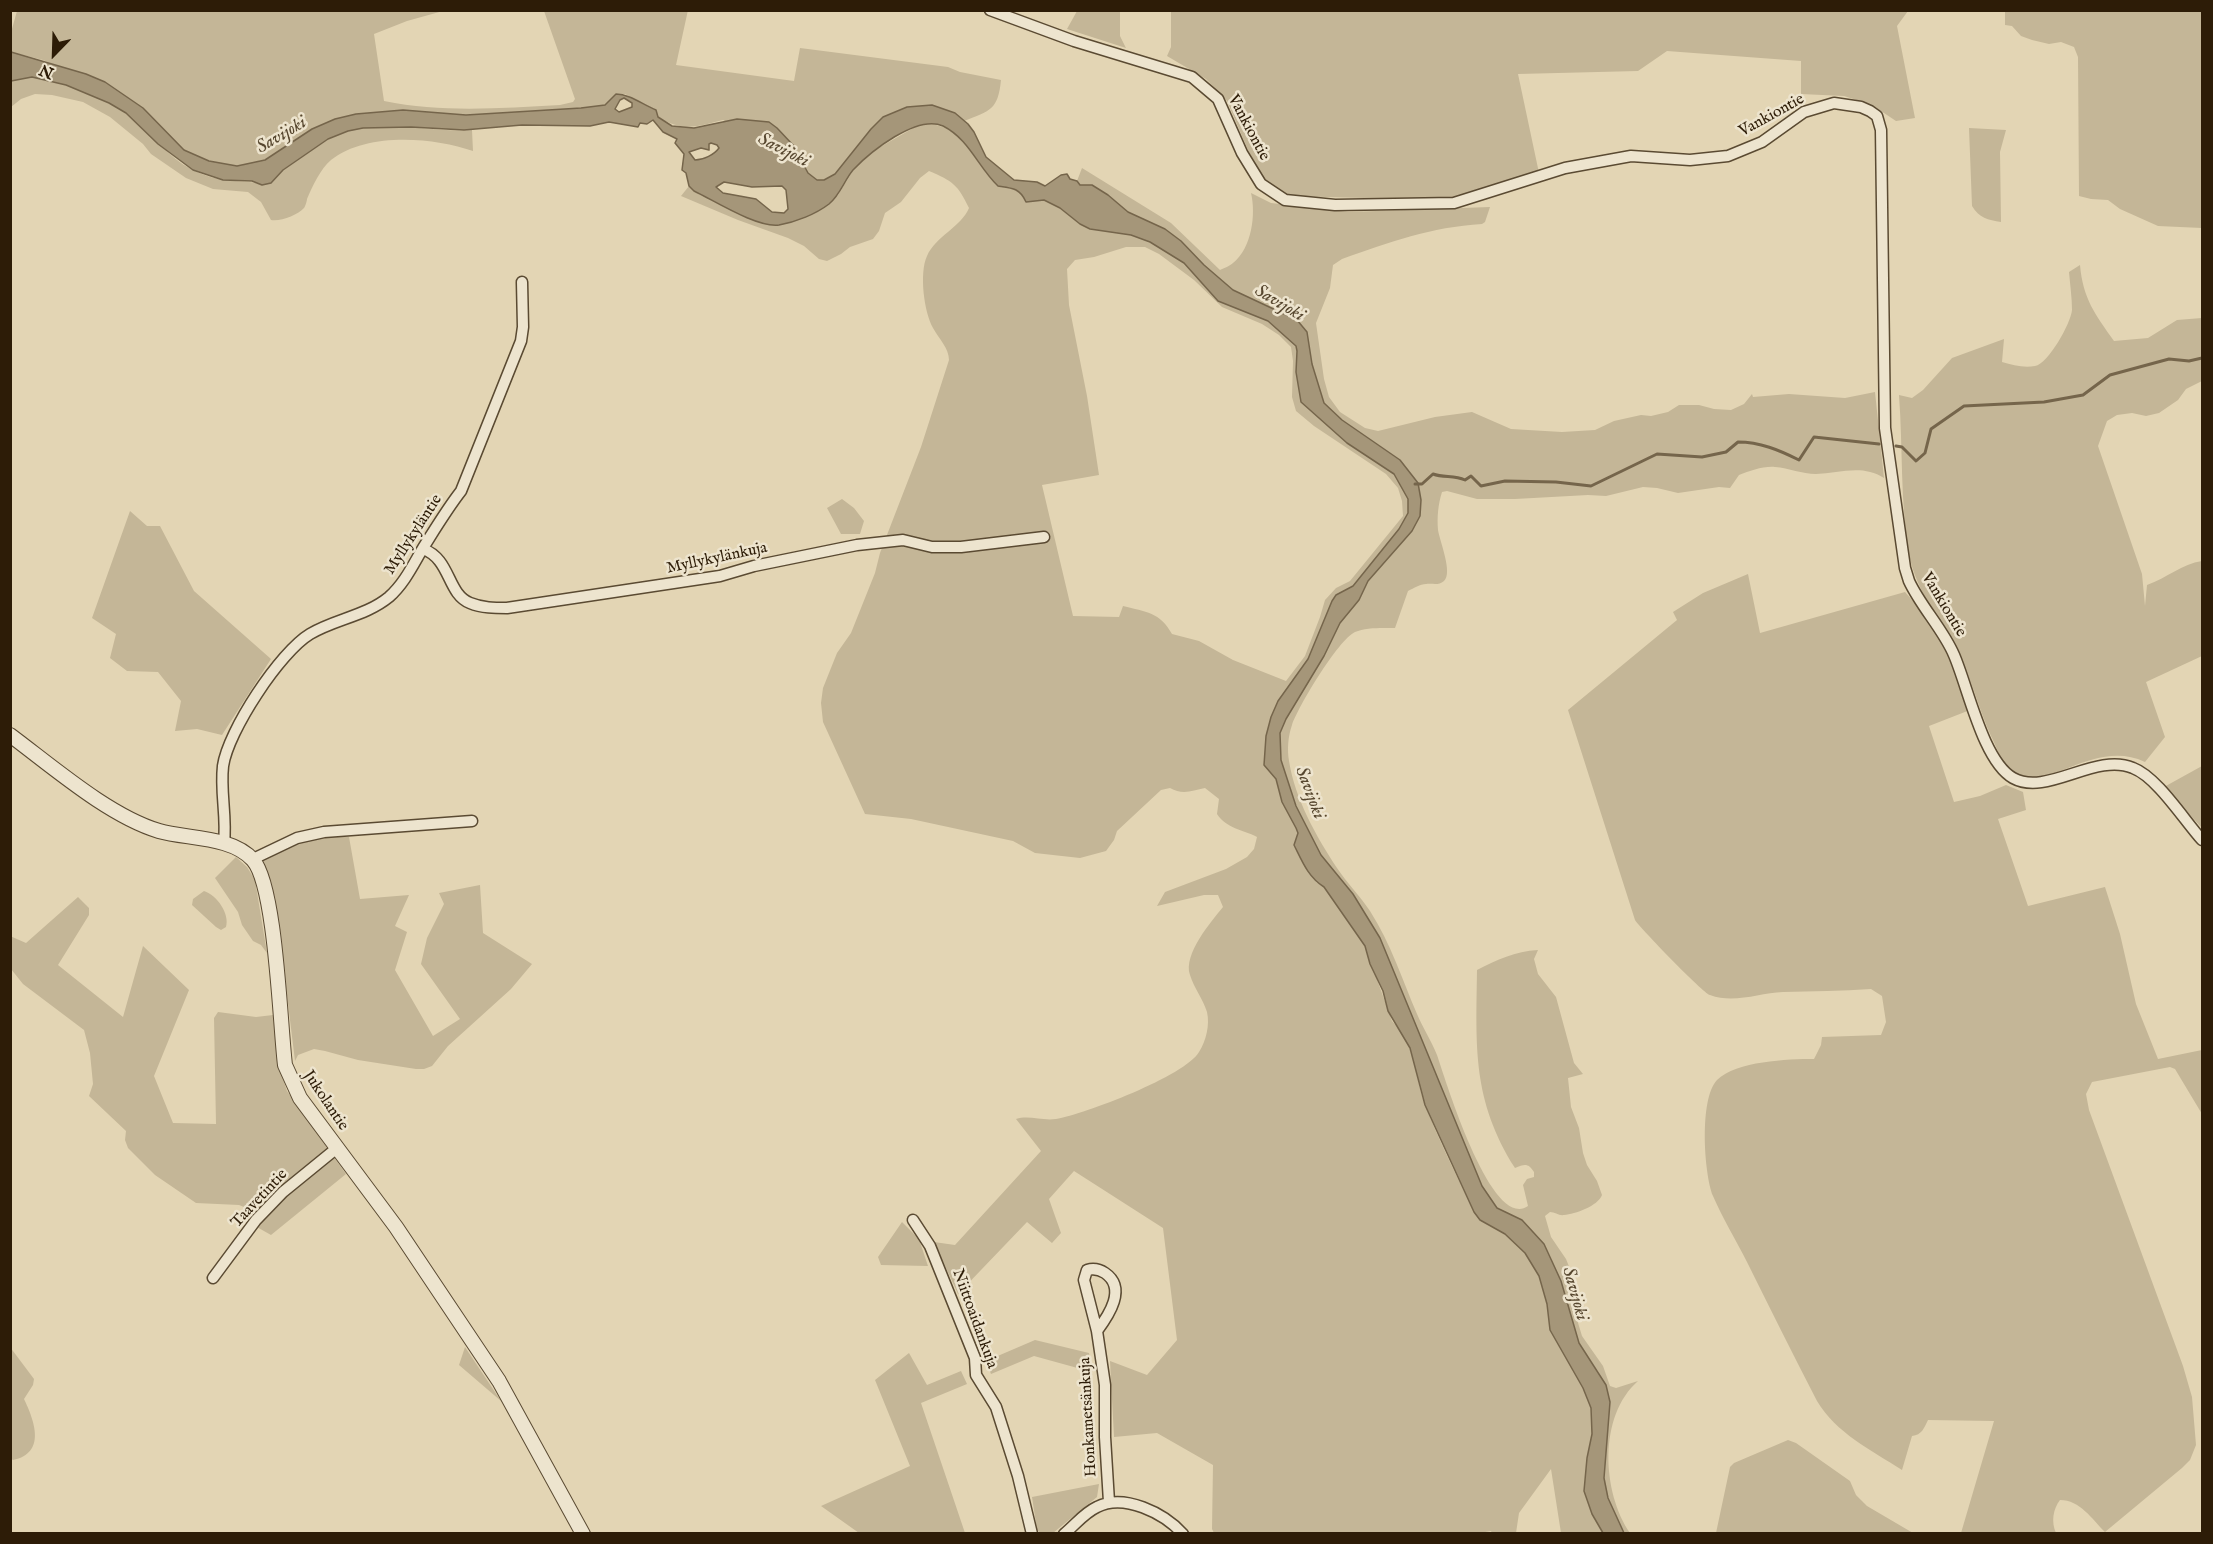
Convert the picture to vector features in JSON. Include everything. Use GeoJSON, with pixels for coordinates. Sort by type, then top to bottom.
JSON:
{"type":"FeatureCollection","features":[{"type":"Feature","properties":{"kind":"street","name":"Vankiontie"},"geometry":{"type":"LineString","coordinates":[[990,10],[1074,41],[1192,77],[1218,99],[1242,153],[1261,184],[1285,200],[1335,205],[1454,203],[1564,168],[1630,156],[1690,160],[1728,156],[1762,142],[1804,111],[1834,103],[1861,107],[1870,111],[1877,116],[1881,130],[1886,428],[1905,568],[1909,581],[1953,652],[1992,756],[2001,767],[2013,777],[2024,782],[2038,782],[2103,765],[2119,764],[2134,768],[2158,788],[2202,840]]}},
{"type":"Feature","properties":{"kind":"street","name":"Myllykyläntie"},"geometry":{"type":"LineString","coordinates":[[224,843],[226,825],[222,779],[227,748],[236,729],[275,669],[288,653],[310,634],[377,605],[389,597],[399,586],[449,506],[461,491],[516,356],[523,327],[522,282]]}},
{"type":"Feature","properties":{"kind":"street","name":"Myllykylänkuja"},"geometry":{"type":"LineString","coordinates":[[423,549],[430,551],[438,558],[446,568],[459,596],[468,603],[507,608],[720,576],[754,566],[857,545],[903,540],[932,547],[960,547],[1044,537]]}},
{"type":"Feature","properties":{"kind":"street"},"geometry":{"type":"LineString","coordinates":[[10,735],[86,790],[137,822],[158,830],[224,843],[253,859],[297,838],[324,832],[472,821]]}},
{"type":"Feature","properties":{"kind":"street","name":"Jukolantie"},"geometry":{"type":"LineString","coordinates":[[253,859],[263,882],[270,916],[285,1065],[291,1083],[396,1227],[499,1381],[583,1533]]}},
{"type":"Feature","properties":{"kind":"street","name":"Taavetintie"},"geometry":{"type":"LineString","coordinates":[[213,1278],[256,1220],[283,1192],[337,1148]]}},
{"type":"Feature","properties":{"kind":"street","name":"Niittoaidankuja"},"geometry":{"type":"LineString","coordinates":[[913,1220],[930,1246],[975,1358],[976,1375],[996,1407],[1018,1476],[1032,1533]]}},
{"type":"Feature","properties":{"kind":"street","name":"Honkametsänkuja"},"geometry":{"type":"LineString","coordinates":[[1097,1331],[1114,1306],[1116,1293],[1113,1280],[1104,1272],[1094,1268],[1087,1270],[1083,1280],[1097,1331],[1105,1384],[1109,1502]]}},
{"type":"Feature","properties":{"kind":"street"},"geometry":{"type":"LineString","coordinates":[[1064,1533],[1096,1508],[1109,1502],[1125,1502],[1145,1509],[1165,1518],[1183,1533]]}},
{"type":"Feature","properties":{"kind":"shaded area"},"geometry":{"type":"Polygon","coordinates":[[[688,10],[676,65],[794,81],[800,48],[948,67],[960,72],[1001,80],[998,98],[986,112],[964,121],[955,113],[883,117],[836,173],[825,180],[811,176],[801,158],[723,120],[690,127],[675,125],[658,117],[656,110],[625,94],[616,94],[605,105],[581,108],[466,115],[403,110],[356,114],[312,129],[265,160],[237,166],[209,161],[184,150],[171,139],[58,66],[11,52],[10,36],[17,11],[443,11],[407,21],[374,34],[384,101],[428,107],[494,108],[560,105],[573,102],[575,99],[544,11],[688,10]]]}},
{"type":"Feature","properties":{"kind":"shaded area"},"geometry":{"type":"Polygon","coordinates":[[[1077,11],[1120,11],[1120,36],[1126,48],[1067,29],[1077,11]]]}},
{"type":"Feature","properties":{"kind":"shaded area"},"geometry":{"type":"Polygon","coordinates":[[[1171,11],[1908,11],[1897,26],[1915,118],[1896,121],[1872,105],[1844,96],[1801,94],[1801,61],[1667,51],[1638,71],[1518,74],[1539,173],[1458,197],[1402,199],[1288,196],[1265,181],[1248,150],[1227,101],[1206,79],[1167,56],[1171,47],[1171,11]]]}},
{"type":"Feature","properties":{"kind":"shaded area"},"geometry":{"type":"Polygon","coordinates":[[[2005,11],[2202,11],[2202,228],[2158,226],[2120,209],[2108,200],[2079,196],[2078,57],[2074,47],[2061,42],[2049,44],[2021,36],[2012,26],[2005,25],[2005,11]]]}},
{"type":"Feature","properties":{"kind":"shaded area"},"geometry":{"type":"Polygon","coordinates":[[[32,77],[73,87],[100,98],[125,112],[183,164],[202,174],[224,180],[265,184],[298,158],[339,134],[376,126],[472,130],[473,151],[420,140],[381,141],[362,145],[346,151],[327,163],[301,211],[284,219],[271,220],[261,202],[248,192],[213,189],[186,178],[151,154],[143,144],[110,117],[83,102],[52,95],[35,94],[21,99],[11,107],[10,81],[32,77]]]}},
{"type":"Feature","properties":{"kind":"shaded area"},"geometry":{"type":"Polygon","coordinates":[[[922,123],[937,125],[949,130],[966,145],[998,186],[1018,191],[1026,202],[1044,200],[1090,229],[1131,235],[1150,242],[1184,263],[1218,301],[1268,321],[1296,345],[1296,372],[1301,402],[1347,443],[1394,474],[1408,499],[1408,513],[1399,529],[1353,586],[1336,595],[1332,601],[1308,659],[1278,701],[1269,769],[1276,779],[1282,802],[1295,825],[1316,882],[1324,887],[1365,946],[1392,1021],[1400,1030],[1410,1050],[1429,1116],[1474,1212],[1488,1225],[1505,1234],[1525,1253],[1539,1276],[1547,1304],[1550,1330],[1583,1388],[1591,1408],[1592,1434],[1584,1491],[1592,1514],[1603,1533],[1561,1533],[1551,1469],[1519,1513],[1516,1533],[1492,1533],[1491,1531],[1474,1534],[1214,1533],[1212,1529],[1213,1465],[1157,1433],[1114,1437],[1110,1361],[1147,1375],[1177,1340],[1163,1228],[1074,1171],[1049,1199],[1061,1233],[1052,1243],[1027,1222],[958,1294],[934,1242],[955,1245],[1041,1151],[1016,1119],[1056,1119],[1089,1110],[1133,1093],[1175,1072],[1190,1062],[1199,1052],[1207,1033],[1208,1017],[1190,975],[1189,967],[1199,939],[1223,907],[1218,895],[1204,895],[1157,906],[1165,892],[1226,869],[1247,857],[1254,849],[1257,837],[1225,823],[1217,814],[1219,799],[1205,788],[1187,792],[1170,788],[1161,790],[1117,831],[1106,851],[1080,858],[1035,853],[1013,841],[911,819],[865,814],[823,722],[821,703],[823,688],[837,653],[851,633],[875,573],[880,553],[921,447],[949,360],[946,348],[933,328],[927,312],[923,272],[927,256],[969,208],[954,185],[929,171],[920,178],[901,202],[885,213],[879,231],[873,239],[850,247],[827,261],[819,259],[804,246],[788,238],[681,196],[689,186],[694,191],[760,222],[838,195],[854,169],[875,150],[922,123]],[[1126,247],[1075,260],[1067,269],[1069,305],[1087,396],[1099,475],[1042,485],[1073,616],[1119,617],[1123,606],[1145,612],[1163,621],[1172,634],[1199,641],[1233,660],[1286,681],[1305,656],[1325,600],[1336,588],[1350,581],[1403,516],[1398,488],[1386,474],[1314,426],[1296,411],[1292,397],[1291,347],[1279,335],[1262,324],[1222,307],[1194,280],[1159,254],[1145,247],[1126,247]]]}},
{"type":"Feature","properties":{"kind":"shaded area"},"geometry":{"type":"Polygon","coordinates":[[[1969,128],[2006,130],[2000,152],[2001,222],[1984,218],[1972,206],[1969,128]]]}},
{"type":"Feature","properties":{"kind":"shaded area"},"geometry":{"type":"Polygon","coordinates":[[[1082,168],[1171,223],[1220,270],[1232,264],[1245,249],[1253,220],[1251,193],[1271,203],[1348,212],[1490,207],[1485,222],[1482,224],[1445,228],[1411,236],[1342,259],[1333,265],[1330,288],[1316,323],[1324,379],[1329,397],[1340,412],[1365,428],[1378,431],[1435,417],[1472,412],[1511,429],[1562,432],[1595,430],[1614,421],[1668,412],[1679,405],[1699,405],[1731,410],[1744,404],[1752,394],[1753,397],[1789,394],[1845,398],[1875,392],[1884,478],[1859,470],[1816,474],[1770,467],[1739,475],[1730,488],[1719,487],[1678,493],[1643,487],[1606,496],[1477,499],[1447,491],[1442,492],[1438,530],[1447,565],[1444,581],[1438,584],[1422,585],[1408,591],[1395,628],[1364,629],[1355,632],[1339,647],[1310,690],[1296,716],[1288,743],[1292,775],[1307,817],[1337,868],[1377,923],[1437,1055],[1472,1149],[1485,1176],[1499,1197],[1514,1208],[1528,1206],[1523,1185],[1527,1179],[1534,1177],[1534,1172],[1526,1165],[1515,1168],[1501,1143],[1484,1096],[1477,1049],[1477,970],[1514,954],[1538,950],[1534,959],[1538,974],[1556,997],[1574,1063],[1583,1074],[1568,1078],[1571,1107],[1579,1128],[1587,1165],[1602,1195],[1596,1203],[1580,1211],[1562,1215],[1550,1212],[1545,1216],[1551,1237],[1566,1259],[1572,1274],[1575,1313],[1582,1336],[1603,1366],[1610,1386],[1616,1388],[1638,1381],[1625,1396],[1616,1414],[1608,1455],[1614,1497],[1630,1533],[1624,1533],[1608,1498],[1604,1478],[1610,1402],[1599,1373],[1579,1343],[1551,1258],[1544,1244],[1522,1220],[1497,1208],[1482,1186],[1380,938],[1353,894],[1321,855],[1296,806],[1281,760],[1280,733],[1285,719],[1324,656],[1340,623],[1359,600],[1368,581],[1412,531],[1420,516],[1421,500],[1418,483],[1400,460],[1342,420],[1324,403],[1312,364],[1307,332],[1297,320],[1233,290],[1165,229],[1128,212],[1108,195],[1079,185],[1077,181],[1082,168]]]}},
{"type":"Feature","properties":{"kind":"shaded area"},"geometry":{"type":"Polygon","coordinates":[[[2080,265],[2087,297],[2114,341],[2148,338],[2177,320],[2202,318],[2202,381],[2186,389],[2178,400],[2159,413],[2146,416],[2132,413],[2117,415],[2107,421],[2098,446],[2142,574],[2145,606],[2147,585],[2188,565],[2202,561],[2202,656],[2146,682],[2165,737],[2145,762],[2127,757],[2109,756],[2045,776],[2031,778],[2013,773],[2002,759],[1963,664],[1918,583],[1909,554],[1904,514],[1899,395],[1912,398],[1923,390],[1952,358],[2004,339],[2002,362],[2026,367],[2040,364],[2052,351],[2068,324],[2072,310],[2069,272],[2080,265]]]}},
{"type":"Feature","properties":{"kind":"shaded area"},"geometry":{"type":"Polygon","coordinates":[[[842,499],[854,508],[864,521],[860,534],[841,534],[827,508],[842,499]]]}},
{"type":"Feature","properties":{"kind":"shaded area"},"geometry":{"type":"Polygon","coordinates":[[[130,511],[147,526],[160,526],[194,591],[271,659],[222,735],[197,729],[175,731],[181,701],[158,672],[127,671],[110,658],[116,634],[92,618],[130,511]]]}},
{"type":"Feature","properties":{"kind":"shaded area"},"geometry":{"type":"Polygon","coordinates":[[[1748,574],[1760,633],[1905,592],[1926,619],[1944,648],[1970,710],[1929,726],[1954,802],[1980,796],[2006,785],[2023,792],[2026,810],[1998,819],[2028,906],[2105,887],[2120,934],[2136,1004],[2158,1059],[2202,1050],[2202,1114],[2175,1069],[2170,1067],[2092,1082],[2086,1094],[2089,1110],[2183,1366],[2192,1397],[2196,1445],[2190,1460],[2182,1468],[2105,1532],[2080,1507],[2060,1500],[2053,1516],[2056,1533],[1961,1533],[1994,1421],[1928,1420],[1920,1433],[1912,1436],[1902,1470],[1844,1432],[1817,1401],[1713,1196],[1707,1171],[1705,1119],[1711,1089],[1717,1080],[1749,1065],[1814,1059],[1822,1037],[1881,1035],[1886,1022],[1882,996],[1871,989],[1783,992],[1728,998],[1710,995],[1696,984],[1635,920],[1568,710],[1677,620],[1673,612],[1703,593],[1748,574]]]}},
{"type":"Feature","properties":{"kind":"shaded area"},"geometry":{"type":"Polygon","coordinates":[[[2202,766],[2202,828],[2164,787],[2202,766]]]}},
{"type":"Feature","properties":{"kind":"shaded area"},"geometry":{"type":"Polygon","coordinates":[[[324,837],[349,837],[360,899],[409,895],[395,926],[407,932],[395,970],[433,1036],[460,1019],[421,964],[427,938],[444,904],[439,893],[480,885],[483,933],[532,964],[511,989],[448,1046],[432,1066],[416,1069],[358,1060],[314,1049],[298,1055],[295,1061],[275,897],[260,859],[298,841],[324,837]]]}},
{"type":"Feature","properties":{"kind":"shaded area"},"geometry":{"type":"Polygon","coordinates":[[[236,857],[247,867],[255,880],[267,953],[261,945],[253,941],[242,925],[238,912],[215,878],[236,857]]]}},
{"type":"Feature","properties":{"kind":"shaded area"},"geometry":{"type":"Polygon","coordinates":[[[204,891],[213,896],[224,911],[227,922],[226,927],[221,930],[192,905],[193,899],[204,891]]]}},
{"type":"Feature","properties":{"kind":"shaded area"},"geometry":{"type":"Polygon","coordinates":[[[78,897],[89,908],[89,915],[58,965],[123,1017],[143,946],[189,990],[154,1076],[173,1123],[216,1124],[214,1018],[218,1012],[256,1017],[273,1015],[279,1067],[287,1091],[346,1174],[271,1235],[248,1222],[252,1215],[249,1209],[239,1205],[196,1203],[155,1175],[128,1148],[125,1140],[126,1131],[89,1096],[93,1084],[90,1053],[84,1030],[23,984],[11,969],[10,936],[26,943],[78,897]]]}},
{"type":"Feature","properties":{"kind":"shaded area"},"geometry":{"type":"Polygon","coordinates":[[[902,1222],[919,1239],[928,1266],[881,1265],[878,1257],[902,1222]]]}},
{"type":"Feature","properties":{"kind":"shaded area"},"geometry":{"type":"Polygon","coordinates":[[[1035,1340],[1089,1353],[1092,1372],[1034,1356],[991,1374],[986,1361],[1035,1340]]]}},
{"type":"Feature","properties":{"kind":"shaded area"},"geometry":{"type":"Polygon","coordinates":[[[10,1347],[34,1379],[24,1399],[34,1426],[34,1443],[24,1456],[13,1460],[10,1458],[10,1347]]]}},
{"type":"Feature","properties":{"kind":"shaded area"},"geometry":{"type":"Polygon","coordinates":[[[465,1347],[501,1401],[459,1365],[465,1347]]]}},
{"type":"Feature","properties":{"kind":"shaded area"},"geometry":{"type":"Polygon","coordinates":[[[909,1353],[927,1385],[961,1371],[967,1384],[921,1403],[965,1533],[859,1533],[821,1506],[910,1466],[875,1380],[909,1353]]]}},
{"type":"Feature","properties":{"kind":"shaded area"},"geometry":{"type":"Polygon","coordinates":[[[1788,1440],[1796,1443],[1850,1481],[1856,1495],[1867,1506],[1913,1533],[1716,1533],[1730,1467],[1734,1463],[1788,1440]]]}},
{"type":"Feature","properties":{"kind":"shaded area"},"geometry":{"type":"Polygon","coordinates":[[[1099,1484],[1097,1497],[1053,1533],[1041,1533],[1037,1530],[1032,1497],[1099,1484]]]}},
{"type":"Feature","properties":{"kind":"water","name":"Savijoki"},"geometry":{"type":"Polygon","coordinates":[[[11,52],[86,74],[105,82],[143,108],[184,150],[209,161],[237,166],[265,160],[312,129],[335,119],[356,114],[403,110],[466,115],[581,108],[605,105],[616,94],[621,94],[656,110],[658,117],[672,126],[694,128],[737,119],[769,122],[793,145],[808,173],[817,180],[824,180],[835,174],[883,117],[907,107],[932,105],[955,113],[968,124],[986,157],[1014,180],[1037,182],[1045,186],[1061,175],[1067,174],[1070,179],[1077,181],[1080,185],[1092,185],[1128,212],[1165,229],[1233,290],[1297,320],[1307,332],[1312,364],[1324,403],[1342,420],[1400,460],[1418,483],[1421,500],[1420,516],[1412,531],[1368,581],[1359,600],[1340,623],[1324,656],[1286,719],[1280,733],[1281,760],[1296,806],[1321,855],[1353,894],[1380,938],[1482,1186],[1497,1208],[1522,1220],[1544,1244],[1561,1281],[1579,1343],[1606,1385],[1610,1402],[1604,1478],[1608,1498],[1624,1533],[1603,1533],[1592,1514],[1584,1491],[1592,1434],[1591,1408],[1583,1388],[1550,1330],[1547,1304],[1539,1276],[1525,1253],[1505,1234],[1480,1220],[1474,1212],[1425,1105],[1410,1048],[1388,1011],[1383,991],[1370,964],[1365,946],[1324,887],[1310,874],[1303,863],[1294,845],[1298,833],[1282,802],[1276,779],[1264,765],[1266,736],[1271,717],[1278,701],[1308,659],[1332,601],[1336,595],[1353,586],[1399,529],[1408,513],[1408,499],[1394,474],[1347,443],[1301,402],[1296,372],[1296,346],[1268,321],[1218,301],[1184,263],[1150,242],[1131,235],[1090,229],[1044,200],[1026,202],[1018,191],[998,186],[960,138],[943,126],[920,125],[895,137],[853,170],[836,196],[824,208],[792,222],[770,225],[748,218],[694,191],[689,186],[686,173],[682,170],[684,154],[675,143],[677,139],[663,132],[653,120],[647,124],[640,123],[638,127],[609,122],[590,126],[522,125],[464,130],[411,127],[363,128],[328,139],[283,170],[271,183],[262,185],[252,181],[223,180],[193,170],[158,144],[126,113],[109,103],[66,85],[32,77],[11,81],[11,52]],[[624,98],[620,100],[615,109],[619,112],[632,107],[632,103],[624,98]],[[709,144],[709,150],[701,148],[689,152],[695,160],[705,158],[719,148],[717,145],[709,144]],[[724,182],[716,187],[723,193],[756,199],[772,212],[784,213],[788,209],[786,190],[782,186],[752,187],[724,182]]]}},
{"type":"Feature","properties":{"kind":"waterway"},"geometry":{"type":"LineString","coordinates":[[1896,446],[1902,447],[1916,461],[1925,453],[1931,429],[1964,406],[2044,402],[2083,395],[2110,375],[2169,359],[2189,361],[2202,358]]}},
{"type":"Feature","properties":{"kind":"waterway"},"geometry":{"type":"LineString","coordinates":[[1415,484],[1422,484],[1433,474],[1465,480],[1471,476],[1481,486],[1505,481],[1556,482],[1591,486],[1657,454],[1702,457],[1726,452],[1738,442],[1769,447],[1799,460],[1814,437],[1879,444]]}}]}
